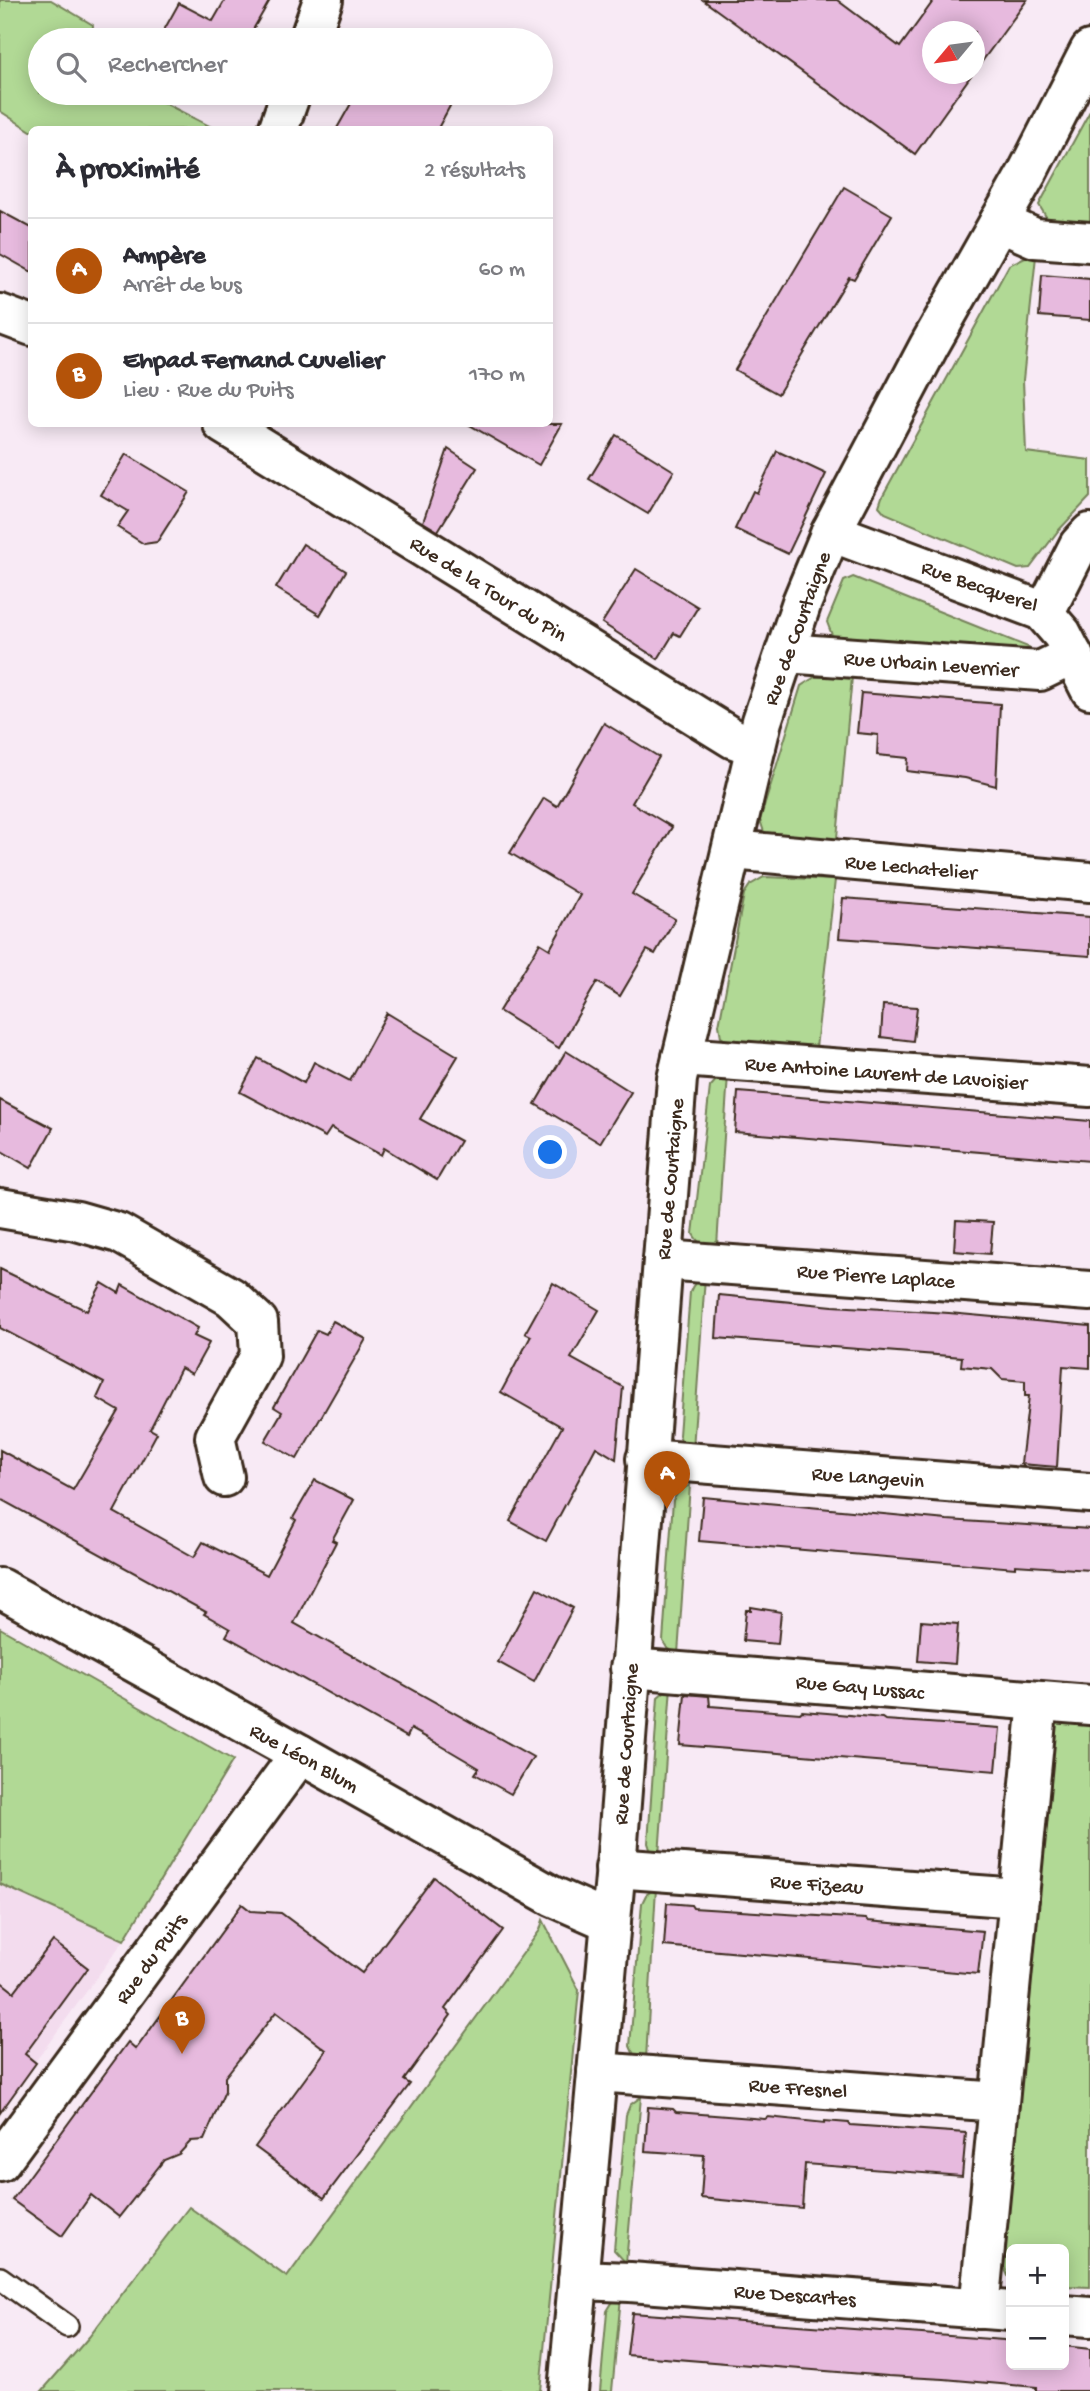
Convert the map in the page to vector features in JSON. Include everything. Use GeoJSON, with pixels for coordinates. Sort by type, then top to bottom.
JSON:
{"type":"FeatureCollection","features":[{"type":"Feature","properties":{"kind":"street"},"geometry":{"type":"LineString","coordinates":[[313,28],[323,0]]}},
{"type":"Feature","properties":{"kind":"street","name":"Rue de Courtaigne"},"geometry":{"type":"LineString","coordinates":[[568,2391],[611,1922],[677,1079],[682,1056],[762,722],[802,602],[831,531],[929,346],[1027,173],[1090,50]]}},
{"type":"Feature","properties":{"kind":"street"},"geometry":{"type":"LineString","coordinates":[[279,126],[286,105]]}},
{"type":"Feature","properties":{"kind":"street"},"geometry":{"type":"LineString","coordinates":[[999,222],[1035,238],[1090,242]]}},
{"type":"Feature","properties":{"kind":"street"},"geometry":{"type":"LineString","coordinates":[[0,314],[28,324]]}},
{"type":"Feature","properties":{"kind":"street","name":"Rue de la Tour du Pin"},"geometry":{"type":"LineString","coordinates":[[228,427],[734,739],[756,747]]}},
{"type":"Feature","properties":{"kind":"street","name":"Rue Becquerel"},"geometry":{"type":"LineString","coordinates":[[831,531],[1042,611],[1049,604],[1079,545],[1090,533]]}},
{"type":"Feature","properties":{"kind":"street"},"geometry":{"type":"LineString","coordinates":[[1042,611],[1062,634],[1090,689]]}},
{"type":"Feature","properties":{"kind":"street","name":"Rue Urbain Leverrier"},"geometry":{"type":"LineString","coordinates":[[785,653],[1040,671],[1073,655]]}},
{"type":"Feature","properties":{"kind":"street","name":"Rue Lechatelier"},"geometry":{"type":"LineString","coordinates":[[732,850],[1090,882]]}},
{"type":"Feature","properties":{"kind":"street","name":"Rue Antoine Laurent de Lavoisier"},"geometry":{"type":"LineString","coordinates":[[682,1056],[1090,1087]]}},
{"type":"Feature","properties":{"kind":"street"},"geometry":{"type":"LineString","coordinates":[[0,1208],[77,1222],[119,1233],[231,1297],[258,1322],[260,1356],[215,1437],[224,1477]]}},
{"type":"Feature","properties":{"kind":"street","name":"Rue Pierre Laplace"},"geometry":{"type":"LineString","coordinates":[[663,1260],[1090,1291]]}},
{"type":"Feature","properties":{"kind":"street","name":"Rue Langevin"},"geometry":{"type":"LineString","coordinates":[[646,1459],[1090,1493]]}},
{"type":"Feature","properties":{"kind":"street","name":"Rue Léon Blum"},"geometry":{"type":"LineString","coordinates":[[0,1588],[552,1896],[611,1922]]}},
{"type":"Feature","properties":{"kind":"street","name":"Rue Gay Lussac"},"geometry":{"type":"LineString","coordinates":[[630,1668],[1090,1705]]}},
{"type":"Feature","properties":{"kind":"street"},"geometry":{"type":"LineString","coordinates":[[995,2310],[999,2102],[1038,1701]]}},
{"type":"Feature","properties":{"kind":"street","name":"Rue du Puits"},"geometry":{"type":"LineString","coordinates":[[0,2162],[300,1754]]}},
{"type":"Feature","properties":{"kind":"street","name":"Rue Fizeau"},"geometry":{"type":"LineString","coordinates":[[615,1868],[1019,1898]]}},
{"type":"Feature","properties":{"kind":"street","name":"Rue Fresnel"},"geometry":{"type":"LineString","coordinates":[[597,2071],[999,2102]]}},
{"type":"Feature","properties":{"kind":"street","name":"Rue Descartes"},"geometry":{"type":"LineString","coordinates":[[578,2280],[630,2281],[995,2310]]}},
{"type":"Feature","properties":{"kind":"street"},"geometry":{"type":"LineString","coordinates":[[1069,2315],[1090,2317]]}},
{"type":"Feature","properties":{"kind":"lane"},"geometry":{"type":"LineString","coordinates":[[0,2278],[67,2326]]}},
{"type":"Feature","properties":{"kind":"shaded area"},"geometry":{"type":"Polygon","coordinates":[[[0,1884],[124,1940],[0,2110],[0,1884]]]}},
{"type":"Feature","properties":{"kind":"green space"},"geometry":{"type":"Polygon","coordinates":[[[0,0],[51,0],[93,25],[93,28],[28,28],[28,105],[168,105],[209,126],[28,126],[28,129],[0,111],[0,0]]]}},
{"type":"Feature","properties":{"kind":"green space"},"geometry":{"type":"Polygon","coordinates":[[[1090,111],[1090,230],[1048,220],[1039,205],[1090,111]]]}},
{"type":"Feature","properties":{"kind":"green space"},"geometry":{"type":"Polygon","coordinates":[[[1027,256],[1036,256],[1023,380],[1026,452],[1090,460],[1090,497],[1058,531],[1030,568],[1018,569],[885,513],[879,506],[1009,265],[1027,256]]]}},
{"type":"Feature","properties":{"kind":"green space"},"geometry":{"type":"Polygon","coordinates":[[[853,577],[1028,647],[1033,653],[840,641],[832,635],[827,622],[844,581],[853,577]]]}},
{"type":"Feature","properties":{"kind":"green space"},"geometry":{"type":"Polygon","coordinates":[[[815,677],[852,677],[836,849],[775,844],[764,832],[760,820],[801,686],[815,677]]]}},
{"type":"Feature","properties":{"kind":"green space"},"geometry":{"type":"Polygon","coordinates":[[[764,877],[835,880],[816,1048],[730,1043],[721,1037],[719,1025],[744,894],[750,885],[764,877]]]}},
{"type":"Feature","properties":{"kind":"green space"},"geometry":{"type":"Polygon","coordinates":[[[728,1074],[717,1246],[709,1246],[700,1243],[693,1234],[710,1087],[718,1078],[728,1074]]]}},
{"type":"Feature","properties":{"kind":"green space"},"geometry":{"type":"Polygon","coordinates":[[[705,1277],[693,1449],[682,1442],[679,1435],[690,1292],[696,1282],[705,1277]]]}},
{"type":"Feature","properties":{"kind":"green space"},"geometry":{"type":"Polygon","coordinates":[[[690,1485],[678,1654],[667,1648],[663,1641],[673,1500],[680,1490],[690,1485]]]}},
{"type":"Feature","properties":{"kind":"green space"},"geometry":{"type":"Polygon","coordinates":[[[0,1628],[233,1760],[124,1940],[0,1884],[0,1628]]]}},
{"type":"Feature","properties":{"kind":"green space"},"geometry":{"type":"Polygon","coordinates":[[[671,1686],[659,1856],[650,1849],[648,1843],[658,1697],[671,1686]]]}},
{"type":"Feature","properties":{"kind":"green space"},"geometry":{"type":"Polygon","coordinates":[[[1058,1716],[1090,1717],[1090,2287],[1069,2286],[1069,2244],[1006,2244],[1006,2271],[1002,2262],[1042,1737],[1058,1716]]]}},
{"type":"Feature","properties":{"kind":"green space"},"geometry":{"type":"Polygon","coordinates":[[[656,1888],[646,2059],[634,2055],[630,2046],[642,1903],[646,1895],[656,1888]]]}},
{"type":"Feature","properties":{"kind":"green space"},"geometry":{"type":"Polygon","coordinates":[[[543,1920],[579,1990],[540,2391],[42,2391],[89,2337],[189,2207],[287,2277],[540,1930],[543,1920]]]}},
{"type":"Feature","properties":{"kind":"green space"},"geometry":{"type":"Polygon","coordinates":[[[641,2097],[626,2263],[614,2250],[626,2115],[630,2105],[641,2097]]]}},
{"type":"Feature","properties":{"kind":"green space"},"geometry":{"type":"Polygon","coordinates":[[[621,2297],[612,2391],[600,2391],[607,2311],[612,2303],[621,2297]]]}},
{"type":"Feature","properties":{"kind":"building"},"geometry":{"type":"Polygon","coordinates":[[[225,0],[270,0],[254,28],[165,28],[179,3],[213,21],[225,0]]]}},
{"type":"Feature","properties":{"kind":"building"},"geometry":{"type":"Polygon","coordinates":[[[703,0],[837,0],[900,47],[934,0],[1027,0],[985,57],[985,21],[922,21],[922,84],[965,84],[915,154],[703,0]]]}},
{"type":"Feature","properties":{"kind":"building"},"geometry":{"type":"Polygon","coordinates":[[[350,105],[451,105],[439,126],[338,126],[350,105]]]}},
{"type":"Feature","properties":{"kind":"building"},"geometry":{"type":"Polygon","coordinates":[[[844,187],[892,215],[854,279],[849,277],[778,394],[735,370],[844,187]]]}},
{"type":"Feature","properties":{"kind":"building"},"geometry":{"type":"Polygon","coordinates":[[[0,211],[28,226],[28,270],[0,254],[0,211]]]}},
{"type":"Feature","properties":{"kind":"building"},"geometry":{"type":"Polygon","coordinates":[[[1042,275],[1090,279],[1090,320],[1039,316],[1042,275]]]}},
{"type":"Feature","properties":{"kind":"building"},"geometry":{"type":"Polygon","coordinates":[[[553,424],[562,424],[539,465],[473,427],[553,427],[553,424]]]}},
{"type":"Feature","properties":{"kind":"building"},"geometry":{"type":"Polygon","coordinates":[[[616,435],[674,471],[648,514],[589,479],[616,435]]]}},
{"type":"Feature","properties":{"kind":"building"},"geometry":{"type":"Polygon","coordinates":[[[448,449],[477,468],[438,531],[423,522],[448,449]]]}},
{"type":"Feature","properties":{"kind":"building"},"geometry":{"type":"Polygon","coordinates":[[[777,451],[826,474],[788,554],[735,529],[753,491],[757,493],[777,451]]]}},
{"type":"Feature","properties":{"kind":"building"},"geometry":{"type":"Polygon","coordinates":[[[126,454],[189,492],[157,542],[144,544],[117,527],[128,511],[101,495],[126,454]]]}},
{"type":"Feature","properties":{"kind":"building"},"geometry":{"type":"Polygon","coordinates":[[[303,544],[346,571],[320,615],[276,588],[303,544]]]}},
{"type":"Feature","properties":{"kind":"building"},"geometry":{"type":"Polygon","coordinates":[[[636,569],[698,607],[680,636],[674,633],[658,659],[602,623],[636,569]]]}},
{"type":"Feature","properties":{"kind":"building"},"geometry":{"type":"Polygon","coordinates":[[[861,693],[1000,704],[996,786],[965,778],[907,771],[908,758],[877,755],[878,735],[857,733],[861,693]]]}},
{"type":"Feature","properties":{"kind":"building"},"geometry":{"type":"Polygon","coordinates":[[[604,723],[659,757],[632,803],[672,827],[632,894],[675,919],[655,954],[647,950],[620,996],[597,982],[559,1048],[499,1011],[540,943],[550,949],[580,895],[510,853],[544,798],[557,806],[604,723]]]}},
{"type":"Feature","properties":{"kind":"building"},"geometry":{"type":"Polygon","coordinates":[[[843,898],[1090,917],[1090,956],[839,938],[843,898]]]}},
{"type":"Feature","properties":{"kind":"building"},"geometry":{"type":"Polygon","coordinates":[[[883,1005],[917,1007],[913,1041],[881,1037],[883,1005]]]}},
{"type":"Feature","properties":{"kind":"building"},"geometry":{"type":"Polygon","coordinates":[[[387,1013],[458,1056],[420,1119],[460,1141],[437,1180],[384,1148],[381,1155],[331,1128],[325,1137],[240,1092],[258,1058],[304,1083],[314,1062],[350,1081],[387,1013]]]}},
{"type":"Feature","properties":{"kind":"building"},"geometry":{"type":"Polygon","coordinates":[[[566,1051],[631,1092],[600,1143],[535,1104],[566,1051]]]}},
{"type":"Feature","properties":{"kind":"building"},"geometry":{"type":"Polygon","coordinates":[[[738,1092],[1090,1121],[1090,1161],[735,1132],[738,1092]]]}},
{"type":"Feature","properties":{"kind":"building"},"geometry":{"type":"Polygon","coordinates":[[[0,1100],[53,1128],[31,1168],[0,1150],[0,1100]]]}},
{"type":"Feature","properties":{"kind":"building"},"geometry":{"type":"Polygon","coordinates":[[[956,1220],[993,1222],[990,1254],[954,1251],[956,1220]]]}},
{"type":"Feature","properties":{"kind":"building"},"geometry":{"type":"Polygon","coordinates":[[[0,1269],[87,1311],[102,1283],[119,1293],[122,1285],[198,1328],[194,1336],[209,1343],[192,1374],[181,1368],[150,1429],[157,1433],[114,1512],[194,1557],[203,1542],[267,1575],[296,1520],[293,1518],[315,1480],[354,1500],[332,1540],[336,1542],[294,1623],[533,1757],[511,1794],[475,1774],[479,1768],[440,1745],[411,1729],[407,1737],[226,1636],[230,1629],[204,1614],[206,1612],[0,1499],[0,1450],[73,1490],[119,1411],[97,1398],[104,1383],[0,1328],[0,1269]]]}},
{"type":"Feature","properties":{"kind":"building"},"geometry":{"type":"Polygon","coordinates":[[[553,1283],[599,1310],[571,1358],[623,1387],[616,1459],[596,1447],[546,1541],[510,1521],[562,1427],[501,1392],[531,1336],[525,1333],[553,1283]]]}},
{"type":"Feature","properties":{"kind":"building"},"geometry":{"type":"Polygon","coordinates":[[[719,1295],[1090,1326],[1090,1368],[1063,1366],[1057,1467],[1021,1464],[1029,1396],[1025,1396],[1025,1381],[1002,1379],[992,1369],[961,1366],[962,1357],[716,1338],[719,1295]]]}},
{"type":"Feature","properties":{"kind":"building"},"geometry":{"type":"Polygon","coordinates":[[[333,1321],[366,1339],[297,1459],[265,1441],[282,1412],[274,1407],[317,1330],[326,1334],[333,1321]]]}},
{"type":"Feature","properties":{"kind":"building"},"geometry":{"type":"Polygon","coordinates":[[[703,1497],[947,1520],[1090,1529],[1090,1570],[1015,1565],[1015,1568],[699,1541],[703,1497]]]}},
{"type":"Feature","properties":{"kind":"building"},"geometry":{"type":"Polygon","coordinates":[[[537,1588],[573,1608],[534,1682],[498,1662],[537,1588]]]}},
{"type":"Feature","properties":{"kind":"building"},"geometry":{"type":"Polygon","coordinates":[[[751,1607],[781,1612],[778,1644],[743,1641],[746,1610],[751,1610],[751,1607]]]}},
{"type":"Feature","properties":{"kind":"building"},"geometry":{"type":"Polygon","coordinates":[[[921,1621],[958,1624],[955,1664],[918,1661],[921,1621]]]}},
{"type":"Feature","properties":{"kind":"building"},"geometry":{"type":"Polygon","coordinates":[[[685,1694],[709,1696],[710,1706],[1000,1728],[996,1771],[680,1745],[685,1694]]]}},
{"type":"Feature","properties":{"kind":"building"},"geometry":{"type":"Polygon","coordinates":[[[434,1877],[503,1930],[445,2009],[451,2015],[404,2080],[410,2084],[324,2198],[255,2147],[326,2050],[276,2012],[225,2077],[225,2091],[204,2140],[191,2141],[179,2154],[164,2160],[119,2217],[91,2195],[62,2236],[12,2200],[128,2042],[136,2049],[242,1904],[251,1911],[281,1913],[362,1973],[434,1877]]]}},
{"type":"Feature","properties":{"kind":"building"},"geometry":{"type":"Polygon","coordinates":[[[667,1903],[691,1905],[693,1908],[866,1919],[983,1931],[978,1974],[664,1946],[667,1903]]]}},
{"type":"Feature","properties":{"kind":"building"},"geometry":{"type":"Polygon","coordinates":[[[53,1941],[88,1968],[25,2054],[36,2063],[0,2113],[0,1981],[14,1992],[53,1941]]]}},
{"type":"Feature","properties":{"kind":"building"},"geometry":{"type":"Polygon","coordinates":[[[648,2107],[673,2109],[676,2112],[966,2133],[962,2176],[805,2164],[802,2208],[701,2198],[704,2155],[645,2151],[648,2107]]]}},
{"type":"Feature","properties":{"kind":"building"},"geometry":{"type":"Polygon","coordinates":[[[632,2313],[1004,2340],[1006,2370],[1069,2370],[1069,2347],[1090,2349],[1090,2391],[1036,2391],[1036,2387],[627,2355],[632,2313]]]}},
{"type":"Feature","properties":{"kind":"place","name":"Ampère"},"geometry":{"type":"Point","coordinates":[667,1509]}},
{"type":"Feature","properties":{"kind":"place","name":"Ehpad Fernand Cuvelier"},"geometry":{"type":"Point","coordinates":[182,2054]}}]}
